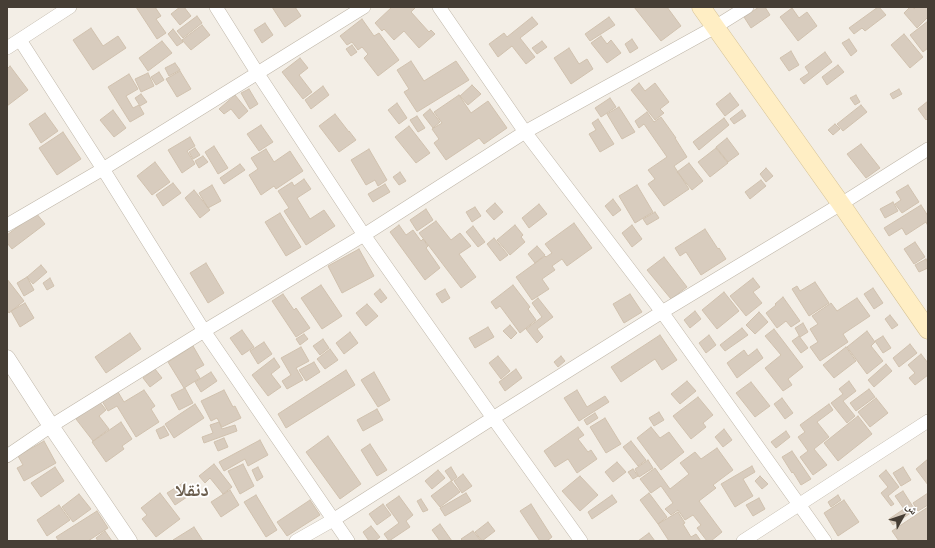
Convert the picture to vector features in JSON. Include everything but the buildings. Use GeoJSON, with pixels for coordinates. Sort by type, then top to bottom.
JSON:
{"type":"FeatureCollection","features":[{"type":"Feature","properties":{"kind":"main road"},"geometry":{"type":"LineString","coordinates":[[701,7],[841,204],[928,330]]}},
{"type":"Feature","properties":{"kind":"street"},"geometry":{"type":"LineString","coordinates":[[7,48],[70,7]]}},
{"type":"Feature","properties":{"kind":"street"},"geometry":{"type":"LineString","coordinates":[[216,7],[258,74],[364,235],[581,541]]}},
{"type":"Feature","properties":{"kind":"street"},"geometry":{"type":"LineString","coordinates":[[7,225],[103,169],[364,7]]}},
{"type":"Feature","properties":{"kind":"street"},"geometry":{"type":"LineString","coordinates":[[439,7],[525,132],[662,312],[825,541]]}},
{"type":"Feature","properties":{"kind":"street"},"geometry":{"type":"LineString","coordinates":[[7,456],[51,426],[204,331],[364,235],[525,132],[715,27],[747,7]]}},
{"type":"Feature","properties":{"kind":"street"},"geometry":{"type":"LineString","coordinates":[[20,40],[103,169],[204,331],[348,541]]}},
{"type":"Feature","properties":{"kind":"street"},"geometry":{"type":"LineString","coordinates":[[296,541],[333,520],[662,312],[841,204],[928,149]]}},
{"type":"Feature","properties":{"kind":"street"},"geometry":{"type":"LineString","coordinates":[[7,358],[129,541]]}},
{"type":"Feature","properties":{"kind":"street"},"geometry":{"type":"LineString","coordinates":[[743,541],[928,421]]}},
{"type":"Feature","properties":{"kind":"district","name":"دنقلا"},"geometry":{"type":"Point","coordinates":[192,491]}}]}
